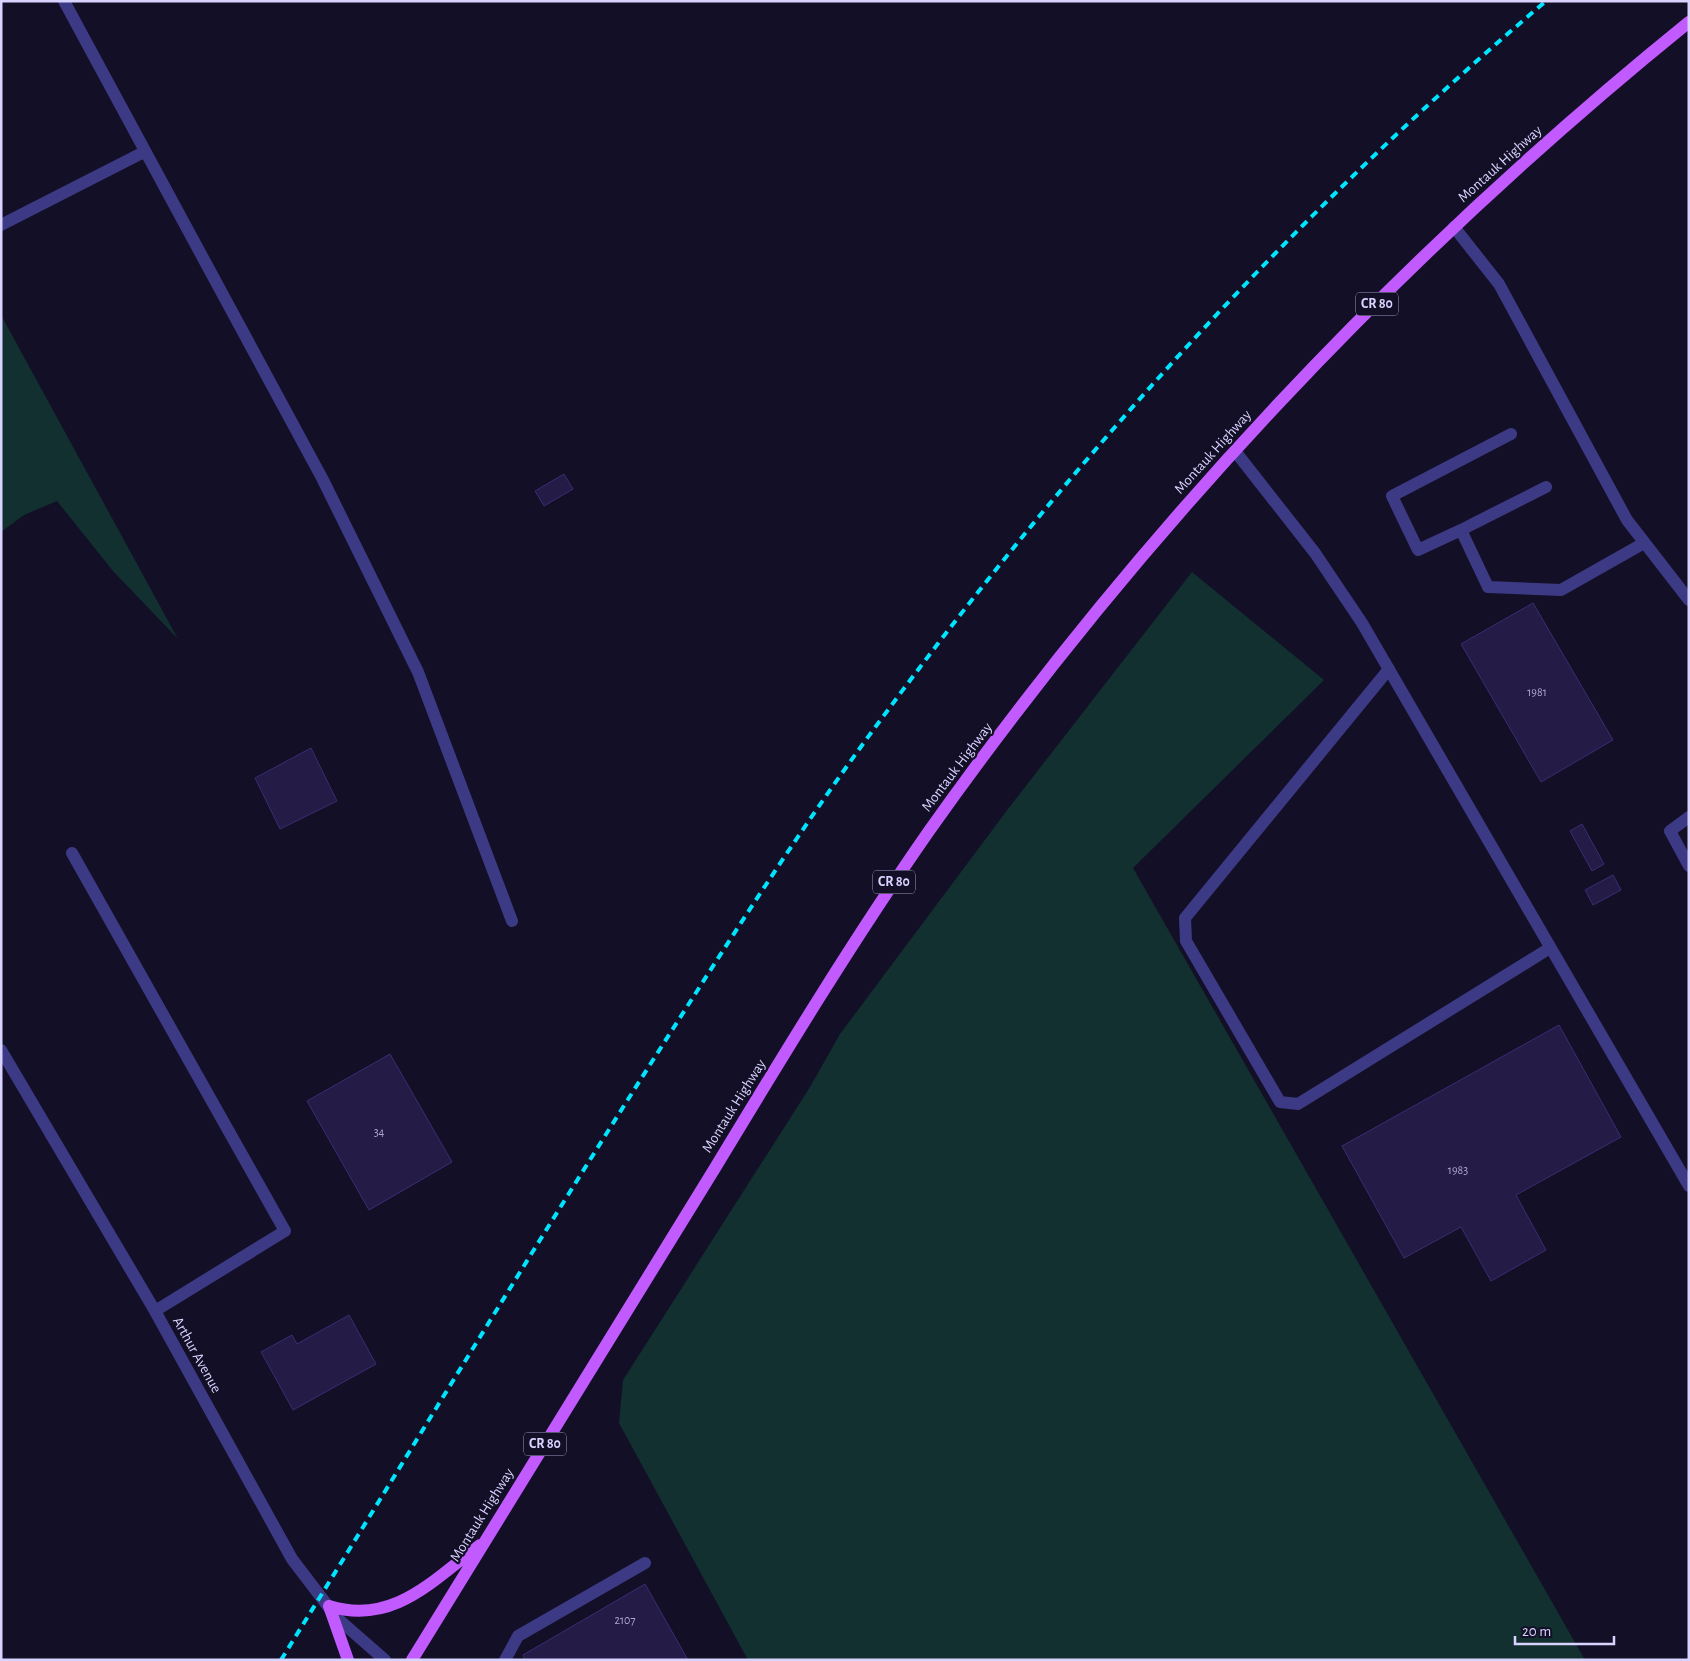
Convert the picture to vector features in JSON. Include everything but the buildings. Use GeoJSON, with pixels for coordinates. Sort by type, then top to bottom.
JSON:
{"type":"FeatureCollection","features":[{"type":"Feature","properties":{"kind":"main road","name":"Montauk Highway"},"geometry":{"type":"LineString","coordinates":[[412,1660],[806,1019],[900,873],[1033,692],[1172,522],[1291,391],[1454,227],[1585,109],[1689,22]]}},
{"type":"Feature","properties":{"kind":"main road"},"geometry":{"type":"LineString","coordinates":[[329,1606],[343,1611],[370,1612],[397,1604],[422,1588],[486,1540]]}},
{"type":"Feature","properties":{"kind":"main road"},"geometry":{"type":"LineString","coordinates":[[329,1606],[348,1660]]}},
{"type":"Feature","properties":{"kind":"street"},"geometry":{"type":"LineString","coordinates":[[64,1],[322,478],[418,672],[512,921]]}},
{"type":"Feature","properties":{"kind":"street"},"geometry":{"type":"LineString","coordinates":[[1,225],[144,152]]}},
{"type":"Feature","properties":{"kind":"street"},"geometry":{"type":"LineString","coordinates":[[1454,227],[1499,284],[1628,520],[1689,600]]}},
{"type":"Feature","properties":{"kind":"street"},"geometry":{"type":"LineString","coordinates":[[1511,434],[1392,496],[1418,550],[1546,487]]}},
{"type":"Feature","properties":{"kind":"street"},"geometry":{"type":"LineString","coordinates":[[1235,451],[1315,553],[1362,623],[1689,1186]]}},
{"type":"Feature","properties":{"kind":"street"},"geometry":{"type":"LineString","coordinates":[[1462,530],[1488,586],[1561,590],[1644,543]]}},
{"type":"Feature","properties":{"kind":"street"},"geometry":{"type":"LineString","coordinates":[[1389,669],[1184,918],[1186,941],[1280,1102],[1298,1104],[1550,948]]}},
{"type":"Feature","properties":{"kind":"street"},"geometry":{"type":"LineString","coordinates":[[1689,817],[1670,832],[1689,866]]}},
{"type":"Feature","properties":{"kind":"street"},"geometry":{"type":"LineString","coordinates":[[72,853],[285,1231],[155,1311]]}},
{"type":"Feature","properties":{"kind":"street","name":"Arthur Avenue"},"geometry":{"type":"LineString","coordinates":[[1,1050],[155,1311],[278,1536],[307,1580],[348,1630],[386,1660]]}},
{"type":"Feature","properties":{"kind":"street"},"geometry":{"type":"LineString","coordinates":[[505,1660],[518,1636],[645,1563]]}},
{"type":"Feature","properties":{"kind":"green space"},"geometry":{"type":"Polygon","coordinates":[[[1,315],[178,639],[113,571],[57,501],[24,515],[1,532],[1,315]]]}},
{"type":"Feature","properties":{"kind":"green space"},"geometry":{"type":"Polygon","coordinates":[[[1192,572],[1324,680],[1133,868],[1585,1660],[748,1660],[619,1423],[623,1380],[810,1087],[840,1034],[1008,809],[1192,572]]]}},
{"type":"Feature","properties":{"kind":"railway"},"geometry":{"type":"LineString","coordinates":[[281,1660],[559,1209],[739,926],[857,752],[961,613],[1115,427],[1196,336],[1366,163],[1546,1]]}}]}
